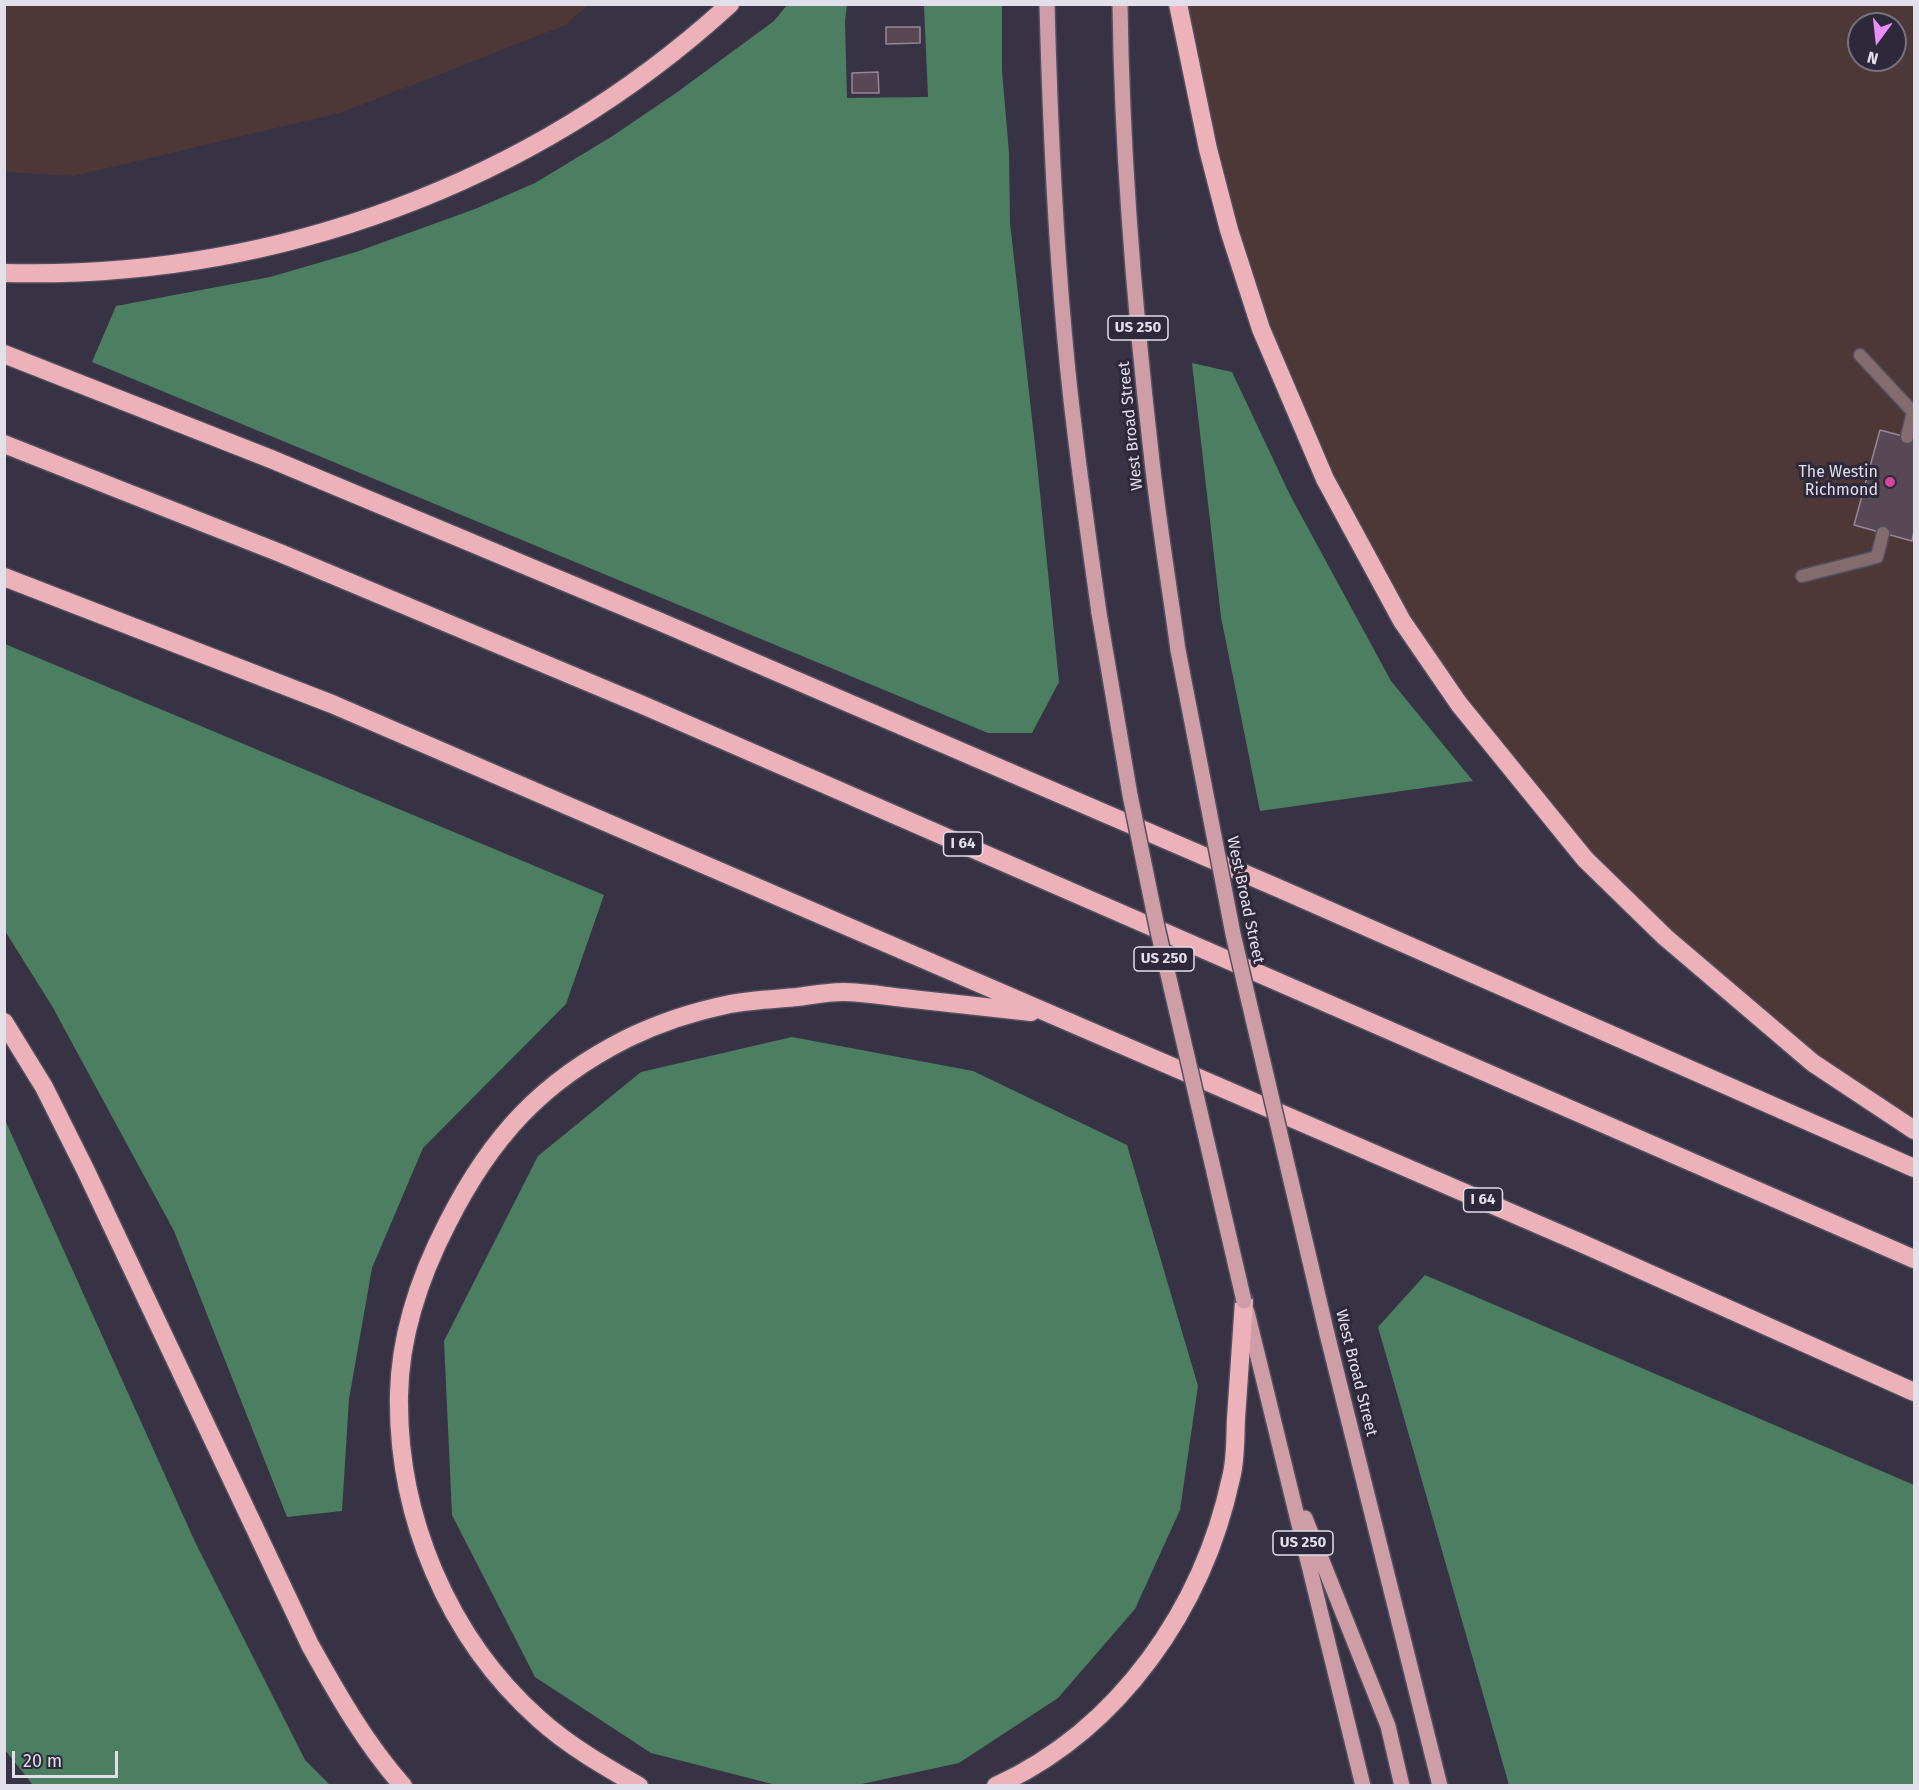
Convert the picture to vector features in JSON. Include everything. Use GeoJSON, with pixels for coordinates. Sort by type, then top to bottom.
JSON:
{"type":"FeatureCollection","features":[{"type":"Feature","properties":{"kind":"highway"},"geometry":{"type":"LineString","coordinates":[[4,273],[111,272],[205,260],[295,240],[359,222],[424,199],[529,148],[609,100],[684,45],[730,4]]}},
{"type":"Feature","properties":{"kind":"highway"},"geometry":{"type":"LineString","coordinates":[[1179,4],[1208,149],[1229,230],[1261,329],[1298,421],[1325,479],[1402,621],[1459,704],[1585,859],[1665,937],[1804,1055],[1914,1130]]}},
{"type":"Feature","properties":{"kind":"highway"},"geometry":{"type":"LineString","coordinates":[[4,354],[271,459],[656,620],[1268,883],[1914,1168]]}},
{"type":"Feature","properties":{"kind":"highway","name":"I 64"},"geometry":{"type":"LineString","coordinates":[[4,444],[280,553],[656,710],[1914,1259]]}},
{"type":"Feature","properties":{"kind":"highway","name":"I 64"},"geometry":{"type":"LineString","coordinates":[[4,577],[332,704],[1570,1238],[1914,1392]]}},
{"type":"Feature","properties":{"kind":"highway"},"geometry":{"type":"LineString","coordinates":[[639,1785],[590,1758],[540,1719],[510,1690],[466,1633],[435,1574],[422,1541],[410,1498],[401,1450],[399,1392],[407,1332],[426,1269],[461,1195],[514,1120],[545,1090],[570,1071],[628,1038],[664,1023],[731,1004],[842,992],[1048,1014]]}},
{"type":"Feature","properties":{"kind":"highway"},"geometry":{"type":"LineString","coordinates":[[4,1022],[44,1087],[85,1168],[310,1645],[352,1719],[387,1768],[403,1785]]}},
{"type":"Feature","properties":{"kind":"highway"},"geometry":{"type":"LineString","coordinates":[[996,1785],[1011,1779],[1066,1744],[1105,1712],[1159,1647],[1194,1590],[1217,1535],[1232,1475],[1244,1301]]}},
{"type":"Feature","properties":{"kind":"main road","name":"US 250"},"geometry":{"type":"LineString","coordinates":[[1047,4],[1056,218],[1066,350],[1081,488],[1099,613],[1130,795],[1157,927],[1244,1301],[1363,1785]]}},
{"type":"Feature","properties":{"kind":"main road","name":"West Broad Street"},"geometry":{"type":"LineString","coordinates":[[1120,4],[1128,195],[1138,325],[1151,454],[1178,650],[1233,934],[1327,1334],[1440,1785]]}},
{"type":"Feature","properties":{"kind":"main road"},"geometry":{"type":"LineString","coordinates":[[1284,1465],[1388,1726],[1402,1785]]}},
{"type":"Feature","properties":{"kind":"lane"},"geometry":{"type":"LineString","coordinates":[[1860,355],[1913,412],[1907,437]]}},
{"type":"Feature","properties":{"kind":"lane"},"geometry":{"type":"LineString","coordinates":[[1802,576],[1877,557],[1883,533]]}},
{"type":"Feature","properties":{"kind":"shaded area"},"geometry":{"type":"Polygon","coordinates":[[[4,5],[588,5],[566,25],[343,112],[74,176],[5,172],[4,5]]]}},
{"type":"Feature","properties":{"kind":"shaded area"},"geometry":{"type":"Polygon","coordinates":[[[1178,5],[1914,5],[1914,1130],[1880,1109],[1585,859],[1402,621],[1261,329],[1178,5]]]}},
{"type":"Feature","properties":{"kind":"green space"},"geometry":{"type":"Polygon","coordinates":[[[787,5],[847,5],[845,21],[847,98],[928,97],[924,5],[1002,5],[1002,71],[1009,153],[1010,223],[1059,682],[1032,733],[988,733],[92,362],[116,306],[270,277],[356,252],[475,209],[535,183],[611,137],[676,93],[774,21],[787,5]]]}},
{"type":"Feature","properties":{"kind":"green space"},"geometry":{"type":"Polygon","coordinates":[[[1192,363],[1232,372],[1290,495],[1391,681],[1473,781],[1260,811],[1221,617],[1192,363]]]}},
{"type":"Feature","properties":{"kind":"green space"},"geometry":{"type":"Polygon","coordinates":[[[5,644],[604,895],[566,1004],[423,1148],[372,1268],[349,1399],[342,1511],[287,1517],[174,1231],[52,1006],[5,931],[5,644]]]}},
{"type":"Feature","properties":{"kind":"green space"},"geometry":{"type":"Polygon","coordinates":[[[792,1037],[973,1071],[1127,1145],[1198,1386],[1180,1510],[1135,1609],[1058,1698],[959,1763],[857,1785],[780,1786],[651,1753],[535,1677],[452,1515],[444,1341],[538,1156],[641,1072],[792,1037]]]}},
{"type":"Feature","properties":{"kind":"green space"},"geometry":{"type":"Polygon","coordinates":[[[5,1120],[196,1544],[305,1760],[330,1785],[33,1785],[5,1750],[5,1120]]]}},
{"type":"Feature","properties":{"kind":"green space"},"geometry":{"type":"Polygon","coordinates":[[[1425,1275],[1914,1485],[1914,1785],[1509,1785],[1378,1327],[1425,1275]]]}},
{"type":"Feature","properties":{"kind":"building"},"geometry":{"type":"Polygon","coordinates":[[[886,27],[920,27],[920,43],[886,44],[886,27]]]}},
{"type":"Feature","properties":{"kind":"building"},"geometry":{"type":"Polygon","coordinates":[[[878,72],[879,93],[852,93],[852,73],[878,72]]]}},
{"type":"Feature","properties":{"kind":"building","name":"The Westin Richmond"},"geometry":{"type":"Polygon","coordinates":[[[1880,430],[1914,439],[1914,531],[1912,541],[1854,525],[1880,430]]]}},
{"type":"Feature","properties":{"kind":"place","name":"The Westin Richmond"},"geometry":{"type":"Point","coordinates":[1890,482]}}]}
